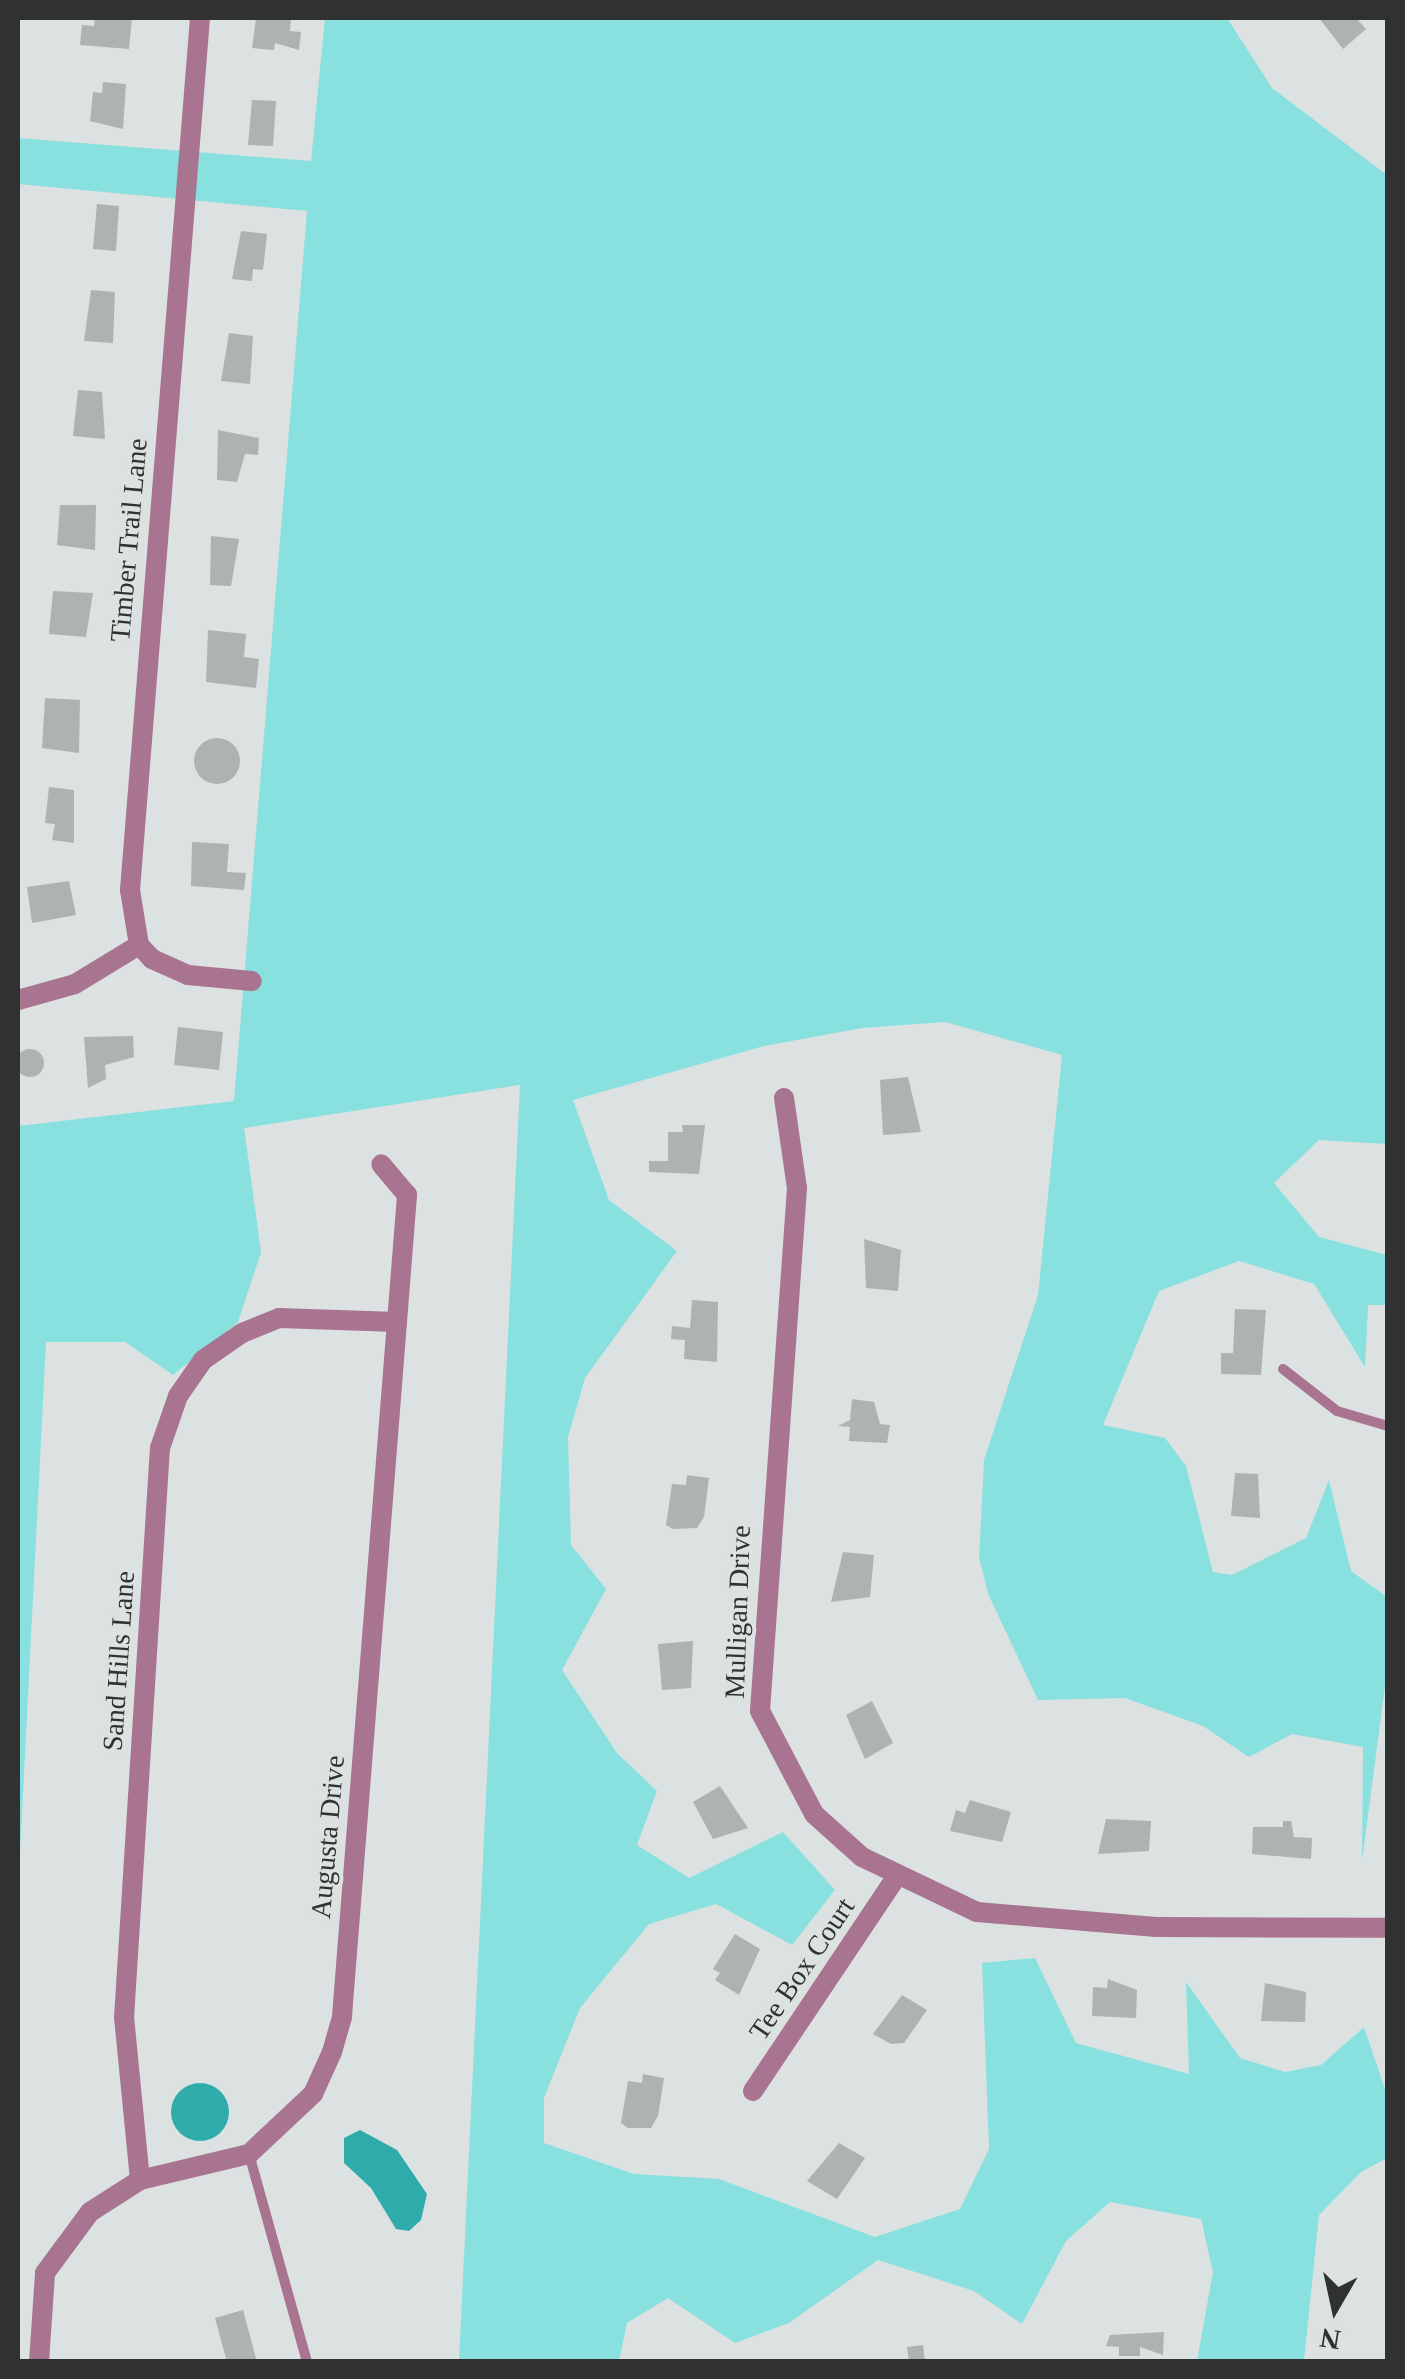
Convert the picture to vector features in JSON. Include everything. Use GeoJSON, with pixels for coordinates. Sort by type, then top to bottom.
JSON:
{"type":"FeatureCollection","features":[{"type":"Feature","properties":{"kind":"street","name":"Timber Trail Lane"},"geometry":{"type":"LineString","coordinates":[[139,945],[133,836],[200,18]]}},
{"type":"Feature","properties":{"kind":"street"},"geometry":{"type":"LineString","coordinates":[[18,1000],[75,984],[139,945],[188,975],[252,981]]}},
{"type":"Feature","properties":{"kind":"street","name":"Mulligan Drive"},"geometry":{"type":"LineString","coordinates":[[784,1098],[797,1188],[760,1711],[814,1814],[896,1877],[977,1912],[1024,1921],[1388,1928]]}},
{"type":"Feature","properties":{"kind":"street","name":"Augusta Drive"},"geometry":{"type":"LineString","coordinates":[[40,2362],[46,2273],[90,2212],[140,2180],[249,2154],[313,2094],[342,2016],[406,1196],[382,1164]]}},
{"type":"Feature","properties":{"kind":"street","name":"Sand Hills Lane"},"geometry":{"type":"LineString","coordinates":[[140,2180],[124,2018],[160,1448],[178,1396],[203,1360],[242,1333],[279,1318],[397,1322]]}},
{"type":"Feature","properties":{"kind":"street","name":"Tee Box Court"},"geometry":{"type":"LineString","coordinates":[[754,2091],[896,1877]]}},
{"type":"Feature","properties":{"kind":"lane"},"geometry":{"type":"LineString","coordinates":[[1283,1369],[1338,1411],[1388,1426]]}},
{"type":"Feature","properties":{"kind":"lane"},"geometry":{"type":"LineString","coordinates":[[249,2154],[308,2362]]}},
{"type":"Feature","properties":{"kind":"shaded area"},"geometry":{"type":"Polygon","coordinates":[[[325,18],[1227,18],[1272,88],[1387,175],[1387,1144],[1319,1140],[1274,1183],[1319,1237],[1387,1255],[1387,1305],[1368,1305],[1365,1367],[1314,1284],[1239,1261],[1159,1291],[1103,1425],[1165,1438],[1186,1466],[1213,1572],[1232,1575],[1306,1538],[1329,1480],[1351,1571],[1387,1597],[1387,1671],[1362,1861],[1363,1747],[1292,1734],[1249,1757],[1203,1726],[1125,1698],[1038,1700],[989,1596],[979,1558],[984,1460],[1038,1295],[1062,1055],[945,1022],[862,1028],[764,1046],[573,1100],[609,1200],[677,1251],[585,1378],[568,1437],[571,1545],[606,1589],[562,1670],[617,1753],[657,1791],[637,1845],[689,1878],[783,1832],[835,1890],[792,1945],[716,1904],[649,1924],[580,2008],[544,2098],[544,2143],[634,2174],[719,2179],[875,2237],[960,2209],[989,2149],[982,1963],[1035,1958],[1076,2043],[1189,2074],[1186,1982],[1240,2058],[1285,2072],[1321,2065],[1364,2027],[1387,2095],[1387,2158],[1361,2172],[1319,2215],[1304,2361],[1197,2361],[1213,2272],[1201,2219],[1110,2202],[1066,2241],[1022,2324],[974,2291],[878,2260],[789,2323],[735,2343],[668,2298],[627,2323],[619,2361],[459,2361],[520,1085],[244,1128],[261,1252],[238,1322],[173,1375],[125,1342],[46,1342],[18,1892],[18,1126],[234,1101],[307,211],[18,184],[18,138],[311,161],[325,18]]]}},
{"type":"Feature","properties":{"kind":"shaded area"},"geometry":{"type":"Polygon","coordinates":[[[200,2083],[221,2091],[229,2112],[221,2133],[200,2141],[179,2133],[171,2112],[179,2091],[200,2083]]]}},
{"type":"Feature","properties":{"kind":"shaded area"},"geometry":{"type":"Polygon","coordinates":[[[360,2130],[397,2150],[427,2194],[421,2220],[409,2231],[396,2229],[371,2188],[344,2163],[344,2138],[360,2130]]]}},
{"type":"Feature","properties":{"kind":"building"},"geometry":{"type":"Polygon","coordinates":[[[95,18],[132,18],[129,49],[80,45],[82,25],[94,26],[95,18]]]}},
{"type":"Feature","properties":{"kind":"building"},"geometry":{"type":"Polygon","coordinates":[[[256,18],[291,18],[290,31],[301,32],[299,50],[275,43],[274,50],[252,48],[256,18]]]}},
{"type":"Feature","properties":{"kind":"building"},"geometry":{"type":"Polygon","coordinates":[[[1319,18],[1356,18],[1366,29],[1343,49],[1319,18]]]}},
{"type":"Feature","properties":{"kind":"building"},"geometry":{"type":"Polygon","coordinates":[[[103,82],[126,84],[123,129],[90,121],[93,92],[102,93],[103,82]]]}},
{"type":"Feature","properties":{"kind":"building"},"geometry":{"type":"Polygon","coordinates":[[[252,100],[276,101],[273,146],[248,145],[252,100]]]}},
{"type":"Feature","properties":{"kind":"building"},"geometry":{"type":"Polygon","coordinates":[[[97,204],[119,206],[116,251],[93,249],[97,204]]]}},
{"type":"Feature","properties":{"kind":"building"},"geometry":{"type":"Polygon","coordinates":[[[241,231],[267,234],[263,270],[253,269],[252,281],[232,279],[241,231]]]}},
{"type":"Feature","properties":{"kind":"building"},"geometry":{"type":"Polygon","coordinates":[[[91,290],[115,292],[113,343],[84,341],[91,290]]]}},
{"type":"Feature","properties":{"kind":"building"},"geometry":{"type":"Polygon","coordinates":[[[229,333],[253,336],[250,384],[221,381],[229,333]]]}},
{"type":"Feature","properties":{"kind":"building"},"geometry":{"type":"Polygon","coordinates":[[[78,390],[102,392],[105,439],[73,436],[78,390]]]}},
{"type":"Feature","properties":{"kind":"building"},"geometry":{"type":"Polygon","coordinates":[[[218,430],[259,438],[258,455],[245,454],[237,482],[217,480],[218,430]]]}},
{"type":"Feature","properties":{"kind":"building"},"geometry":{"type":"Polygon","coordinates":[[[60,505],[96,505],[95,550],[57,545],[60,505]]]}},
{"type":"Feature","properties":{"kind":"building"},"geometry":{"type":"Polygon","coordinates":[[[211,536],[239,539],[231,586],[210,585],[211,536]]]}},
{"type":"Feature","properties":{"kind":"building"},"geometry":{"type":"Polygon","coordinates":[[[53,591],[93,593],[86,637],[49,634],[53,591]]]}},
{"type":"Feature","properties":{"kind":"building"},"geometry":{"type":"Polygon","coordinates":[[[208,630],[246,634],[244,657],[259,659],[256,688],[206,682],[208,630]]]}},
{"type":"Feature","properties":{"kind":"building"},"geometry":{"type":"Polygon","coordinates":[[[45,698],[80,700],[79,753],[42,748],[45,698]]]}},
{"type":"Feature","properties":{"kind":"building"},"geometry":{"type":"Polygon","coordinates":[[[217,738],[233,745],[240,761],[233,777],[217,784],[201,777],[194,761],[201,745],[217,738]]]}},
{"type":"Feature","properties":{"kind":"building"},"geometry":{"type":"Polygon","coordinates":[[[49,787],[74,790],[74,843],[52,840],[55,824],[45,823],[49,787]]]}},
{"type":"Feature","properties":{"kind":"building"},"geometry":{"type":"Polygon","coordinates":[[[192,842],[229,844],[227,872],[246,873],[244,890],[191,886],[192,842]]]}},
{"type":"Feature","properties":{"kind":"building"},"geometry":{"type":"Polygon","coordinates":[[[69,881],[76,915],[32,923],[27,887],[69,881]]]}},
{"type":"Feature","properties":{"kind":"building"},"geometry":{"type":"Polygon","coordinates":[[[178,1027],[223,1032],[219,1070],[174,1065],[178,1027]]]}},
{"type":"Feature","properties":{"kind":"building"},"geometry":{"type":"Polygon","coordinates":[[[133,1036],[134,1057],[105,1065],[106,1079],[88,1088],[84,1037],[133,1036]]]}},
{"type":"Feature","properties":{"kind":"building"},"geometry":{"type":"Polygon","coordinates":[[[30,1049],[40,1053],[44,1063],[40,1073],[30,1077],[20,1073],[16,1063],[20,1053],[30,1049]]]}},
{"type":"Feature","properties":{"kind":"building"},"geometry":{"type":"Polygon","coordinates":[[[908,1077],[921,1132],[883,1135],[880,1080],[908,1077]]]}},
{"type":"Feature","properties":{"kind":"building"},"geometry":{"type":"Polygon","coordinates":[[[682,1125],[705,1125],[699,1174],[649,1172],[649,1161],[668,1161],[668,1132],[683,1132],[682,1125]]]}},
{"type":"Feature","properties":{"kind":"building"},"geometry":{"type":"Polygon","coordinates":[[[864,1239],[901,1250],[898,1291],[866,1288],[864,1239]]]}},
{"type":"Feature","properties":{"kind":"building"},"geometry":{"type":"Polygon","coordinates":[[[692,1300],[718,1302],[717,1362],[684,1359],[685,1340],[671,1339],[672,1326],[690,1328],[692,1300]]]}},
{"type":"Feature","properties":{"kind":"building"},"geometry":{"type":"Polygon","coordinates":[[[1235,1309],[1266,1310],[1261,1375],[1221,1374],[1221,1353],[1233,1353],[1235,1309]]]}},
{"type":"Feature","properties":{"kind":"building"},"geometry":{"type":"Polygon","coordinates":[[[852,1399],[874,1402],[880,1424],[890,1425],[887,1443],[849,1441],[850,1427],[838,1426],[850,1420],[852,1399]]]}},
{"type":"Feature","properties":{"kind":"building"},"geometry":{"type":"Polygon","coordinates":[[[1235,1473],[1258,1474],[1260,1518],[1231,1516],[1235,1473]]]}},
{"type":"Feature","properties":{"kind":"building"},"geometry":{"type":"Polygon","coordinates":[[[687,1475],[709,1478],[704,1517],[697,1528],[673,1529],[666,1525],[672,1484],[686,1485],[687,1475]]]}},
{"type":"Feature","properties":{"kind":"building"},"geometry":{"type":"Polygon","coordinates":[[[843,1552],[874,1555],[870,1597],[831,1602],[843,1552]]]}},
{"type":"Feature","properties":{"kind":"building"},"geometry":{"type":"Polygon","coordinates":[[[693,1641],[691,1688],[662,1690],[658,1644],[693,1641]]]}},
{"type":"Feature","properties":{"kind":"building"},"geometry":{"type":"Polygon","coordinates":[[[872,1701],[893,1743],[865,1759],[846,1715],[872,1701]]]}},
{"type":"Feature","properties":{"kind":"building"},"geometry":{"type":"Polygon","coordinates":[[[720,1786],[748,1828],[713,1839],[693,1802],[720,1786]]]}},
{"type":"Feature","properties":{"kind":"building"},"geometry":{"type":"Polygon","coordinates":[[[970,1800],[1011,1812],[1002,1842],[950,1831],[956,1810],[965,1813],[970,1800]]]}},
{"type":"Feature","properties":{"kind":"building"},"geometry":{"type":"Polygon","coordinates":[[[1106,1819],[1151,1821],[1149,1851],[1098,1854],[1106,1819]]]}},
{"type":"Feature","properties":{"kind":"building"},"geometry":{"type":"Polygon","coordinates":[[[1283,1821],[1291,1821],[1294,1837],[1312,1838],[1311,1859],[1252,1854],[1253,1827],[1283,1827],[1283,1821]]]}},
{"type":"Feature","properties":{"kind":"building"},"geometry":{"type":"Polygon","coordinates":[[[735,1934],[760,1949],[739,1995],[715,1980],[720,1973],[713,1969],[735,1934]]]}},
{"type":"Feature","properties":{"kind":"building"},"geometry":{"type":"Polygon","coordinates":[[[1108,1979],[1137,1990],[1136,2018],[1092,2016],[1093,1987],[1107,1988],[1108,1979]]]}},
{"type":"Feature","properties":{"kind":"building"},"geometry":{"type":"Polygon","coordinates":[[[1265,1983],[1306,1992],[1305,2022],[1261,2021],[1265,1983]]]}},
{"type":"Feature","properties":{"kind":"building"},"geometry":{"type":"Polygon","coordinates":[[[902,1995],[927,2010],[904,2043],[891,2044],[873,2034],[902,1995]]]}},
{"type":"Feature","properties":{"kind":"building"},"geometry":{"type":"Polygon","coordinates":[[[643,2074],[664,2078],[658,2116],[651,2128],[628,2128],[621,2123],[628,2081],[642,2083],[643,2074]]]}},
{"type":"Feature","properties":{"kind":"building"},"geometry":{"type":"Polygon","coordinates":[[[839,2143],[865,2158],[837,2199],[807,2181],[839,2143]]]}},
{"type":"Feature","properties":{"kind":"building"},"geometry":{"type":"Polygon","coordinates":[[[243,2310],[257,2362],[227,2362],[215,2318],[243,2310]]]}},
{"type":"Feature","properties":{"kind":"building"},"geometry":{"type":"Polygon","coordinates":[[[1164,2332],[1163,2355],[1140,2347],[1140,2356],[1119,2356],[1119,2347],[1106,2346],[1110,2335],[1164,2332]]]}},
{"type":"Feature","properties":{"kind":"building"},"geometry":{"type":"Polygon","coordinates":[[[923,2345],[925,2362],[909,2362],[907,2347],[923,2345]]]}}]}
